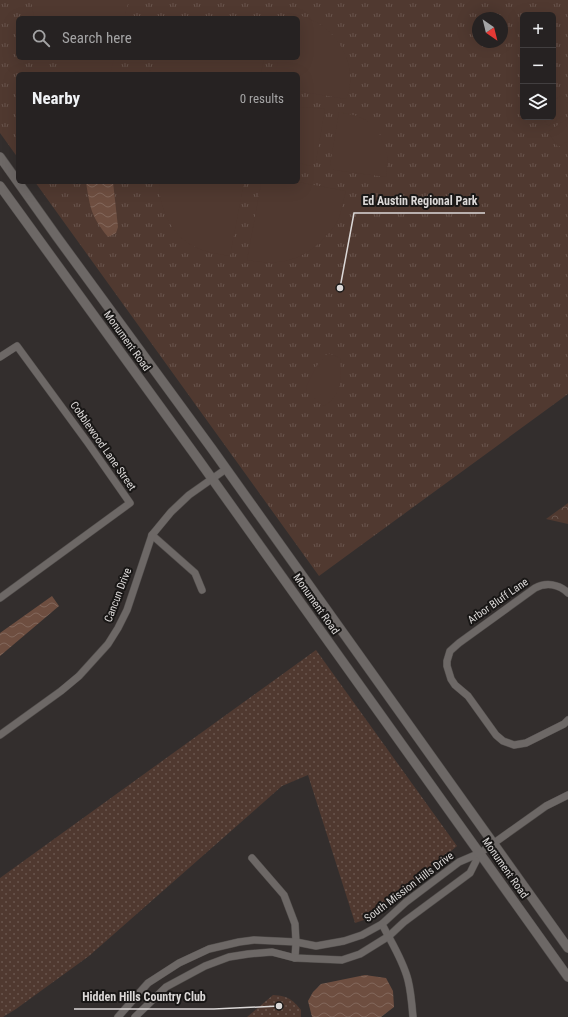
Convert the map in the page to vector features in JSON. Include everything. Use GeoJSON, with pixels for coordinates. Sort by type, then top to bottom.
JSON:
{"type":"FeatureCollection","features":[{"type":"Feature","properties":{"kind":"street","name":"Monument Road"},"geometry":{"type":"LineString","coordinates":[[0,157],[16,179]]}},
{"type":"Feature","properties":{"kind":"street","name":"Monument Road"},"geometry":{"type":"LineString","coordinates":[[19,184],[226,469],[568,948]]}},
{"type":"Feature","properties":{"kind":"street","name":"Monument Road"},"geometry":{"type":"LineString","coordinates":[[0,186],[212,479],[568,977]]}},
{"type":"Feature","properties":{"kind":"street"},"geometry":{"type":"LineString","coordinates":[[44,247],[57,237]]}},
{"type":"Feature","properties":{"kind":"street","name":"Cobblewood Lane Street"},"geometry":{"type":"LineString","coordinates":[[0,357],[17,346],[130,503],[0,598]]}},
{"type":"Feature","properties":{"kind":"street","name":"Cancun Drive"},"geometry":{"type":"LineString","coordinates":[[0,735],[79,676],[108,644],[127,610],[152,535],[171,512],[189,496],[226,469]]}},
{"type":"Feature","properties":{"kind":"street"},"geometry":{"type":"LineString","coordinates":[[152,535],[195,573],[202,590]]}},
{"type":"Feature","properties":{"kind":"street","name":"Arbor Bluff Lane"},"geometry":{"type":"LineString","coordinates":[[568,593],[552,584],[539,585],[459,643],[450,651],[447,666],[450,679],[468,696],[496,735],[503,741],[514,745],[526,743],[564,724],[568,720]]}},
{"type":"Feature","properties":{"kind":"street","name":"South Mission Hills Drive"},"geometry":{"type":"LineString","coordinates":[[118,1017],[134,996],[148,983],[179,963],[209,949],[254,940],[296,942],[316,946],[344,941],[362,935],[382,924],[406,902],[459,862],[480,853],[546,806],[568,795]]}},
{"type":"Feature","properties":{"kind":"street"},"geometry":{"type":"LineString","coordinates":[[135,1017],[164,989],[204,966],[229,957],[272,952],[295,958],[342,960],[360,954],[389,936],[404,922],[470,873],[480,853]]}},
{"type":"Feature","properties":{"kind":"street"},"geometry":{"type":"LineString","coordinates":[[252,858],[284,895],[294,924],[296,942],[295,958]]}},
{"type":"Feature","properties":{"kind":"street"},"geometry":{"type":"LineString","coordinates":[[382,924],[389,936],[408,980],[413,1017]]}},
{"type":"Feature","properties":{"kind":"street"},"geometry":{"type":"LineString","coordinates":[[155,978],[164,989]]}},
{"type":"Feature","properties":{"kind":"green space"},"geometry":{"type":"Polygon","coordinates":[[[0,0],[568,0],[568,394],[319,576],[36,184],[300,184],[300,72],[16,72],[16,155],[0,133],[0,0]]]}},
{"type":"Feature","properties":{"kind":"green space"},"geometry":{"type":"Polygon","coordinates":[[[31,0],[129,0],[125,16],[34,16],[31,0]]]}},
{"type":"Feature","properties":{"kind":"green space"},"geometry":{"type":"Polygon","coordinates":[[[286,13],[302,16],[316,22],[333,35],[345,53],[348,63],[350,88],[346,99],[300,91],[300,72],[276,72],[278,60],[300,60],[300,16],[285,16],[286,13]]]}},
{"type":"Feature","properties":{"kind":"green space"},"geometry":{"type":"Polygon","coordinates":[[[60,60],[114,60],[110,72],[78,72],[73,70],[60,60]]]}},
{"type":"Feature","properties":{"kind":"green space"},"geometry":{"type":"Polygon","coordinates":[[[158,60],[264,60],[261,72],[149,72],[158,60]]]}},
{"type":"Feature","properties":{"kind":"green space"},"geometry":{"type":"Polygon","coordinates":[[[562,95],[568,104],[568,112],[548,126],[544,120],[556,120],[556,99],[562,95]]]}},
{"type":"Feature","properties":{"kind":"green space"},"geometry":{"type":"Polygon","coordinates":[[[300,108],[325,109],[316,161],[311,166],[300,163],[300,108]]]}},
{"type":"Feature","properties":{"kind":"green space"},"geometry":{"type":"Polygon","coordinates":[[[339,112],[358,116],[367,121],[380,135],[388,156],[386,177],[334,170],[330,165],[339,112]]]}},
{"type":"Feature","properties":{"kind":"green space"},"geometry":{"type":"Polygon","coordinates":[[[568,118],[568,141],[558,147],[548,132],[568,118]]]}},
{"type":"Feature","properties":{"kind":"green space"},"geometry":{"type":"Polygon","coordinates":[[[300,182],[346,191],[339,218],[335,225],[318,244],[309,251],[291,260],[281,262],[259,262],[247,260],[261,184],[300,184],[300,182]]]}},
{"type":"Feature","properties":{"kind":"green space"},"geometry":{"type":"Polygon","coordinates":[[[159,184],[244,184],[230,256],[197,248],[185,241],[172,227],[167,218],[161,201],[159,184]]]}},
{"type":"Feature","properties":{"kind":"green space"},"geometry":{"type":"Polygon","coordinates":[[[328,353],[340,358],[340,381],[338,391],[335,396],[331,401],[323,406],[307,391],[306,387],[316,367],[328,353]]]}},
{"type":"Feature","properties":{"kind":"green space"},"geometry":{"type":"Polygon","coordinates":[[[568,503],[568,524],[546,519],[568,503]]]}},
{"type":"Feature","properties":{"kind":"green space"},"geometry":{"type":"Polygon","coordinates":[[[316,650],[457,846],[373,917],[355,923],[308,775],[282,786],[89,956],[16,1009],[3,1017],[0,1017],[0,878],[316,650]]]}},
{"type":"Feature","properties":{"kind":"green space"},"geometry":{"type":"Polygon","coordinates":[[[273,995],[286,997],[295,1003],[301,1010],[301,1017],[247,1017],[273,995]]]}},
{"type":"Feature","properties":{"kind":"water"},"geometry":{"type":"Polygon","coordinates":[[[86,184],[113,184],[118,227],[116,233],[108,237],[92,211],[86,184]]]}},
{"type":"Feature","properties":{"kind":"water"},"geometry":{"type":"Polygon","coordinates":[[[52,596],[59,606],[0,656],[0,633],[52,596]]]}},
{"type":"Feature","properties":{"kind":"water"},"geometry":{"type":"Polygon","coordinates":[[[365,975],[386,978],[393,991],[394,1007],[381,1017],[312,1017],[308,1001],[313,992],[321,984],[365,975]]]}},
{"type":"Feature","properties":{"kind":"place","name":"Ed Austin Regional Park"},"geometry":{"type":"Point","coordinates":[340,288]}},
{"type":"Feature","properties":{"kind":"place","name":"Hidden Hills Country Club"},"geometry":{"type":"Point","coordinates":[279,1006]}}]}
